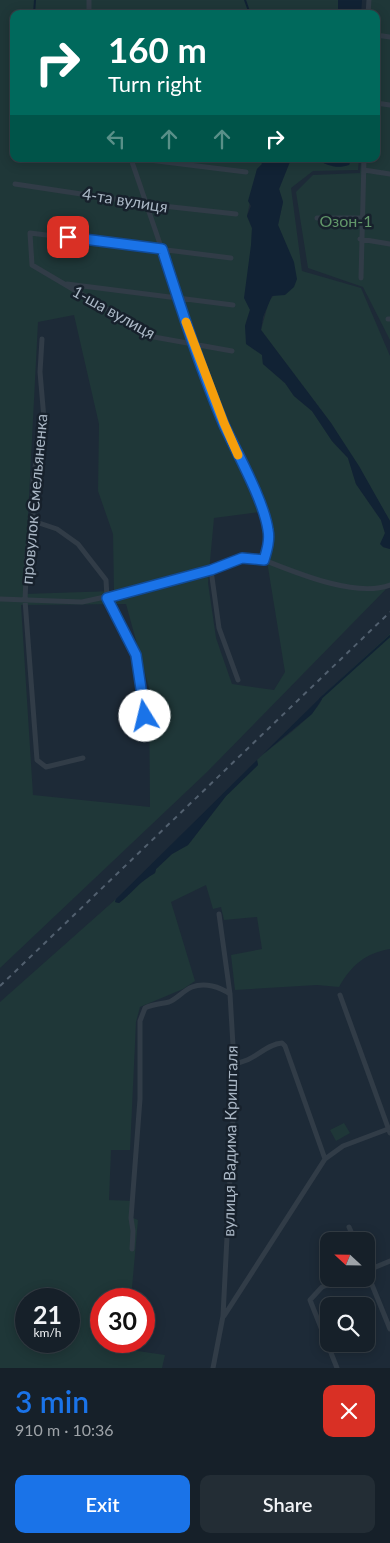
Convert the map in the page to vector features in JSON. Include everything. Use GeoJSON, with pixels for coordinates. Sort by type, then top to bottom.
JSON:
{"type":"FeatureCollection","features":[{"type":"Feature","properties":{"kind":"street"},"geometry":{"type":"LineString","coordinates":[[132,162],[193,343],[224,423],[263,510],[268,530],[268,546],[264,560]]}},
{"type":"Feature","properties":{"kind":"street"},"geometry":{"type":"LineString","coordinates":[[165,162],[246,172]]}},
{"type":"Feature","properties":{"kind":"street"},"geometry":{"type":"LineString","coordinates":[[361,278],[360,218],[364,162]]}},
{"type":"Feature","properties":{"kind":"street"},"geometry":{"type":"LineString","coordinates":[[364,170],[390,174]]}},
{"type":"Feature","properties":{"kind":"street","name":"4-та вулиця"},"geometry":{"type":"LineString","coordinates":[[15,184],[236,214]]}},
{"type":"Feature","properties":{"kind":"street"},"geometry":{"type":"LineString","coordinates":[[317,218],[360,218]]}},
{"type":"Feature","properties":{"kind":"street","name":"1-ша вулиця"},"geometry":{"type":"LineString","coordinates":[[162,249],[30,233],[32,265],[154,337],[232,351]]}},
{"type":"Feature","properties":{"kind":"street"},"geometry":{"type":"LineString","coordinates":[[360,239],[390,244]]}},
{"type":"Feature","properties":{"kind":"street"},"geometry":{"type":"LineString","coordinates":[[162,249],[231,258]]}},
{"type":"Feature","properties":{"kind":"street"},"geometry":{"type":"LineString","coordinates":[[65,284],[178,296],[232,305]]}},
{"type":"Feature","properties":{"kind":"street","name":"провулок Ємельяненка"},"geometry":{"type":"LineString","coordinates":[[42,339],[40,372],[44,419],[33,478],[33,521],[27,555],[25,600],[37,760],[46,767],[82,758]]}},
{"type":"Feature","properties":{"kind":"street"},"geometry":{"type":"LineString","coordinates":[[33,521],[57,529],[78,544],[106,580],[107,598],[136,655],[145,716]]}},
{"type":"Feature","properties":{"kind":"street"},"geometry":{"type":"LineString","coordinates":[[0,599],[82,602],[107,598],[211,570],[242,558],[264,560],[309,578],[362,589],[379,589],[390,585]]}},
{"type":"Feature","properties":{"kind":"street"},"geometry":{"type":"LineString","coordinates":[[211,570],[219,628],[238,680]]}},
{"type":"Feature","properties":{"kind":"street","name":"вулиця Вадима Кришталя"},"geometry":{"type":"LineString","coordinates":[[213,1368],[223,1316],[228,1252],[234,1063],[230,994],[219,914]]}},
{"type":"Feature","properties":{"kind":"street"},"geometry":{"type":"LineString","coordinates":[[132,1248],[133,1232],[131,1218],[140,1099],[140,1021],[146,1008],[156,1003],[169,1002],[192,987],[211,986],[222,988],[230,994]]}},
{"type":"Feature","properties":{"kind":"street"},"geometry":{"type":"LineString","coordinates":[[223,1316],[325,1159],[344,1146],[389,1131],[340,995]]}},
{"type":"Feature","properties":{"kind":"street"},"geometry":{"type":"LineString","coordinates":[[234,1063],[258,1055],[277,1043],[282,1043],[285,1046],[325,1159]]}},
{"type":"Feature","properties":{"kind":"street"},"geometry":{"type":"LineString","coordinates":[[349,1227],[351,1232]]}},
{"type":"Feature","properties":{"kind":"street"},"geometry":{"type":"LineString","coordinates":[[375,1267],[390,1261]]}},
{"type":"Feature","properties":{"kind":"street"},"geometry":{"type":"LineString","coordinates":[[321,1288],[310,1300],[337,1368]]}},
{"type":"Feature","properties":{"kind":"street"},"geometry":{"type":"LineString","coordinates":[[373,1288],[390,1329]]}},
{"type":"Feature","properties":{"kind":"green space"},"geometry":{"type":"Polygon","coordinates":[[[0,0],[338,0],[338,10],[10,10],[10,162],[261,162],[262,164],[257,169],[247,216],[252,228],[250,310],[245,326],[262,355],[263,364],[285,383],[294,396],[312,411],[332,441],[348,458],[356,484],[381,520],[385,533],[383,547],[390,549],[390,585],[207,772],[0,968],[0,0]],[[74,315],[38,322],[24,594],[114,591],[113,534],[98,491],[99,424],[74,315]],[[259,512],[214,518],[208,583],[216,638],[232,684],[274,690],[285,672],[259,512]],[[126,604],[21,605],[33,795],[150,807],[149,688],[126,604]]]}},
{"type":"Feature","properties":{"kind":"green space","name":"Озон-1"},"geometry":{"type":"Polygon","coordinates":[[[369,0],[390,0],[390,340],[363,287],[308,268],[296,192],[313,175],[360,173],[361,162],[380,162],[380,10],[369,10],[369,0]]]}},
{"type":"Feature","properties":{"kind":"green space"},"geometry":{"type":"Polygon","coordinates":[[[290,162],[322,162],[325,164],[349,165],[350,162],[359,162],[358,170],[313,171],[291,188],[302,271],[361,288],[390,356],[390,521],[331,423],[261,330],[269,301],[274,295],[287,247],[278,225],[283,202],[279,189],[290,162]]]}},
{"type":"Feature","properties":{"kind":"green space"},"geometry":{"type":"Polygon","coordinates":[[[390,634],[390,949],[366,957],[354,967],[339,987],[317,985],[235,990],[231,955],[262,949],[257,917],[224,920],[221,907],[213,909],[206,885],[171,902],[195,981],[183,989],[140,1007],[136,1022],[130,1150],[111,1150],[109,1200],[134,1201],[133,1218],[138,1220],[132,1288],[90,1288],[90,1353],[151,1353],[165,1355],[162,1368],[0,1368],[0,1002],[116,899],[115,902],[119,903],[155,873],[156,869],[172,854],[188,845],[226,796],[258,765],[257,760],[305,720],[320,703],[323,695],[390,634]]]}},
{"type":"Feature","properties":{"kind":"green space"},"geometry":{"type":"Polygon","coordinates":[[[344,1123],[350,1133],[336,1141],[330,1130],[344,1123]]]}},
{"type":"Feature","properties":{"kind":"water"},"geometry":{"type":"Polygon","coordinates":[[[338,0],[362,0],[361,10],[338,10],[338,0]]]}},
{"type":"Feature","properties":{"kind":"water"},"geometry":{"type":"Polygon","coordinates":[[[261,162],[290,162],[279,189],[283,202],[278,225],[294,262],[297,279],[294,287],[285,295],[272,296],[263,317],[261,330],[331,423],[359,466],[390,521],[390,549],[380,544],[385,533],[381,520],[356,484],[348,458],[332,441],[312,411],[294,396],[285,383],[263,364],[262,355],[246,344],[245,326],[250,310],[244,298],[252,228],[247,216],[251,206],[248,201],[257,169],[262,164],[261,162]]]}},
{"type":"Feature","properties":{"kind":"water"},"geometry":{"type":"Polygon","coordinates":[[[323,162],[350,162],[349,165],[341,167],[323,162]]]}},
{"type":"Feature","properties":{"kind":"water"},"geometry":{"type":"Polygon","coordinates":[[[319,699],[322,699],[312,714],[263,754],[319,699]]]}},
{"type":"Feature","properties":{"kind":"water"},"geometry":{"type":"Polygon","coordinates":[[[257,760],[258,765],[226,796],[188,845],[172,854],[156,869],[155,873],[119,903],[115,902],[116,899],[257,760]]]}},
{"type":"Feature","properties":{"kind":"waterway"},"geometry":{"type":"LineString","coordinates":[[34,10],[35,0]]}},
{"type":"Feature","properties":{"kind":"waterway"},"geometry":{"type":"LineString","coordinates":[[245,0],[249,10]]}},
{"type":"Feature","properties":{"kind":"waterway"},"geometry":{"type":"LineString","coordinates":[[320,699],[390,636]]}},
{"type":"Feature","properties":{"kind":"railway"},"geometry":{"type":"LineString","coordinates":[[0,986],[390,612]]}},
{"type":"Feature","properties":{"kind":"slow traffic"},"geometry":{"type":"LineString","coordinates":[[186,322],[238,455]]}},
{"type":"Feature","properties":{"kind":"route"},"geometry":{"type":"LineString","coordinates":[[68,237],[162,249],[193,343],[224,423],[263,510],[268,530],[268,546],[264,560],[242,558],[211,570],[107,598],[124,635],[136,655],[145,716]]}}]}
